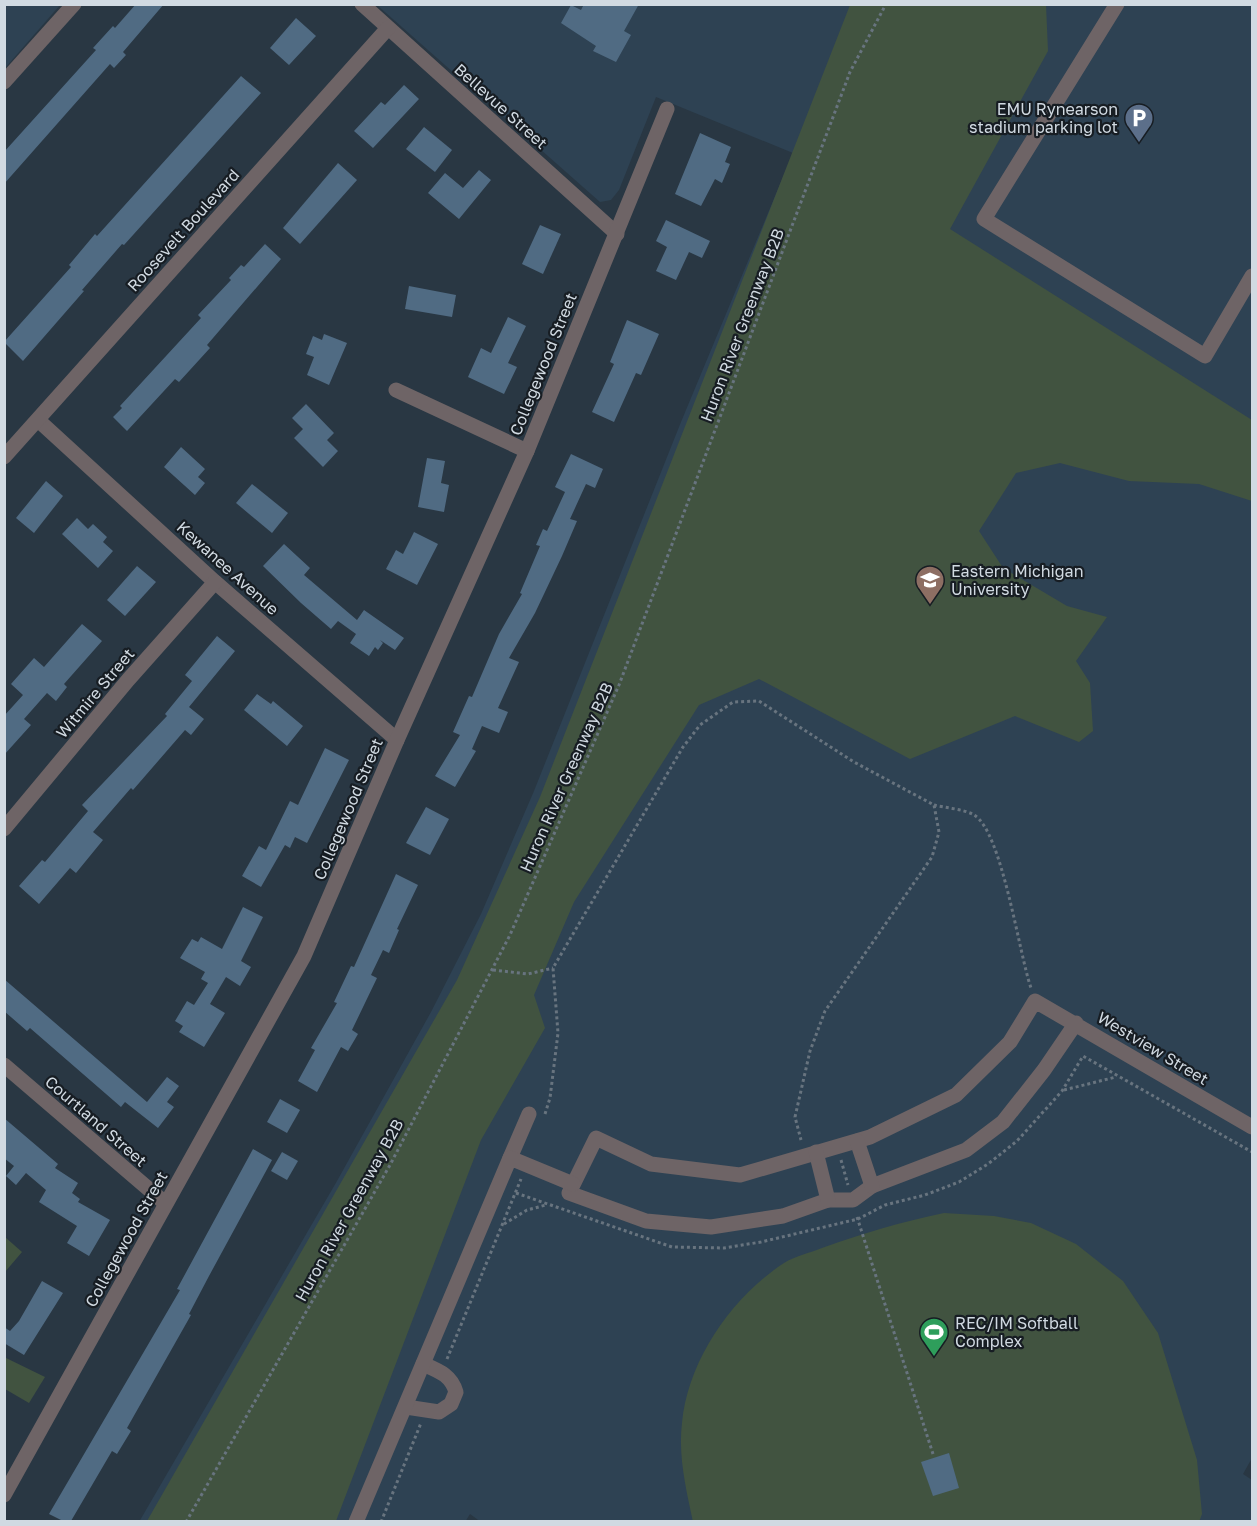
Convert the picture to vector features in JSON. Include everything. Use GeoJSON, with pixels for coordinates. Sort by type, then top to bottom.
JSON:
{"type":"FeatureCollection","features":[{"type":"Feature","properties":{"kind":"street"},"geometry":{"type":"LineString","coordinates":[[4,82],[74,4]]}},
{"type":"Feature","properties":{"kind":"street","name":"Bellevue Street"},"geometry":{"type":"LineString","coordinates":[[362,4],[617,234]]}},
{"type":"Feature","properties":{"kind":"street"},"geometry":{"type":"LineString","coordinates":[[1117,4],[984,219],[1204,356],[1252,276]]}},
{"type":"Feature","properties":{"kind":"street","name":"Roosevelt Boulevard"},"geometry":{"type":"LineString","coordinates":[[4,457],[388,28]]}},
{"type":"Feature","properties":{"kind":"street","name":"Collegewood Street"},"geometry":{"type":"LineString","coordinates":[[4,1495],[165,1203],[278,1008],[304,956],[397,740],[527,451],[667,109]]}},
{"type":"Feature","properties":{"kind":"street"},"geometry":{"type":"LineString","coordinates":[[396,390],[527,451]]}},
{"type":"Feature","properties":{"kind":"street","name":"Kewanee Avenue"},"geometry":{"type":"LineString","coordinates":[[38,420],[215,582],[397,740]]}},
{"type":"Feature","properties":{"kind":"street","name":"Witmire Street"},"geometry":{"type":"LineString","coordinates":[[4,829],[128,680],[215,582]]}},
{"type":"Feature","properties":{"kind":"street"},"geometry":{"type":"LineString","coordinates":[[1035,1001],[1010,1042],[956,1095],[857,1141],[740,1175],[651,1164],[596,1138],[569,1193],[646,1221],[711,1227],[783,1216],[828,1200],[853,1200],[872,1186],[966,1150],[1003,1122],[1044,1070],[1076,1023]]}},
{"type":"Feature","properties":{"kind":"street","name":"Westview Street"},"geometry":{"type":"LineString","coordinates":[[1035,1001],[1252,1127]]}},
{"type":"Feature","properties":{"kind":"street","name":"Courtland Street"},"geometry":{"type":"LineString","coordinates":[[4,1065],[165,1203]]}},
{"type":"Feature","properties":{"kind":"street"},"geometry":{"type":"LineString","coordinates":[[356,1521],[529,1114]]}},
{"type":"Feature","properties":{"kind":"street"},"geometry":{"type":"LineString","coordinates":[[857,1141],[872,1186]]}},
{"type":"Feature","properties":{"kind":"street"},"geometry":{"type":"LineString","coordinates":[[816,1152],[828,1200]]}},
{"type":"Feature","properties":{"kind":"street"},"geometry":{"type":"LineString","coordinates":[[510,1158],[573,1184]]}},
{"type":"Feature","properties":{"kind":"street"},"geometry":{"type":"LineString","coordinates":[[406,1407],[439,1412],[451,1404],[456,1392],[453,1382],[441,1372],[423,1364]]}},
{"type":"Feature","properties":{"kind":"path","name":"Huron River Greenway B2B"},"geometry":{"type":"LineString","coordinates":[[186,1521],[390,1165],[493,970],[619,685],[850,72],[886,4]]}},
{"type":"Feature","properties":{"kind":"path"},"geometry":{"type":"LineString","coordinates":[[493,970],[528,974],[553,968],[683,747],[700,725],[733,702],[759,701],[854,762],[934,805],[975,815],[986,827],[996,850],[1016,921],[1025,971],[1035,1001]]}},
{"type":"Feature","properties":{"kind":"path"},"geometry":{"type":"LineString","coordinates":[[801,1140],[795,1117],[810,1051],[825,1011],[932,857],[939,832],[934,805]]}},
{"type":"Feature","properties":{"kind":"path"},"geometry":{"type":"LineString","coordinates":[[1062,1091],[1118,1077]]}},
{"type":"Feature","properties":{"kind":"path"},"geometry":{"type":"LineString","coordinates":[[837,1146],[933,1454]]}},
{"type":"Feature","properties":{"kind":"path"},"geometry":{"type":"LineString","coordinates":[[502,1225],[511,1217],[527,1210],[548,1205]]}},
{"type":"Feature","properties":{"kind":"shaded area"},"geometry":{"type":"Polygon","coordinates":[[[4,5],[60,5],[5,68],[4,5]]]}},
{"type":"Feature","properties":{"kind":"shaded area","name":"Eastern Michigan University"},"geometry":{"type":"Polygon","coordinates":[[[377,5],[1252,5],[1252,1458],[1243,1474],[1252,1480],[1252,1521],[481,1522],[470,1514],[465,1522],[139,1522],[337,1181],[431,1012],[481,914],[534,791],[681,422],[793,153],[656,97],[619,190],[611,200],[600,202],[377,5]]]}},
{"type":"Feature","properties":{"kind":"green space"},"geometry":{"type":"Polygon","coordinates":[[[850,5],[1046,5],[1048,51],[950,229],[1252,420],[1252,501],[1199,484],[1129,481],[1060,463],[1016,473],[979,531],[1003,568],[1067,606],[1107,617],[1076,661],[1090,683],[1093,731],[1079,742],[1015,716],[910,759],[759,679],[699,705],[574,902],[534,995],[545,1028],[481,1140],[336,1521],[147,1521],[457,980],[540,797],[850,5]]]}},
{"type":"Feature","properties":{"kind":"green space","name":"REC/IM Softball Complex"},"geometry":{"type":"Polygon","coordinates":[[[944,1213],[994,1216],[1031,1223],[1076,1244],[1123,1281],[1158,1333],[1197,1460],[1202,1514],[1199,1522],[693,1522],[683,1472],[681,1448],[686,1399],[703,1354],[730,1312],[765,1277],[793,1258],[868,1233],[944,1213]]]}},
{"type":"Feature","properties":{"kind":"green space"},"geometry":{"type":"Polygon","coordinates":[[[5,1237],[22,1252],[5,1272],[5,1237]]]}},
{"type":"Feature","properties":{"kind":"green space"},"geometry":{"type":"Polygon","coordinates":[[[4,1357],[45,1377],[29,1403],[5,1389],[4,1357]]]}},
{"type":"Feature","properties":{"kind":"building"},"geometry":{"type":"Polygon","coordinates":[[[136,4],[164,4],[123,52],[126,55],[114,68],[110,64],[4,184],[4,152],[96,50],[93,48],[136,4]]]}},
{"type":"Feature","properties":{"kind":"building"},"geometry":{"type":"Polygon","coordinates":[[[584,4],[639,4],[624,31],[631,35],[616,62],[593,51],[596,46],[561,23],[571,5],[581,10],[584,4]]]}},
{"type":"Feature","properties":{"kind":"building"},"geometry":{"type":"Polygon","coordinates":[[[296,18],[316,36],[289,65],[270,48],[296,18]]]}},
{"type":"Feature","properties":{"kind":"building"},"geometry":{"type":"Polygon","coordinates":[[[241,76],[261,93],[124,245],[122,244],[23,361],[4,342],[71,267],[69,265],[95,234],[97,236],[241,76]]]}},
{"type":"Feature","properties":{"kind":"building"},"geometry":{"type":"Polygon","coordinates":[[[404,85],[419,99],[373,148],[354,131],[381,102],[385,105],[404,85]]]}},
{"type":"Feature","properties":{"kind":"building"},"geometry":{"type":"Polygon","coordinates":[[[424,127],[452,150],[435,172],[406,149],[424,127]]]}},
{"type":"Feature","properties":{"kind":"building"},"geometry":{"type":"Polygon","coordinates":[[[700,133],[731,147],[725,162],[730,164],[722,183],[715,179],[701,206],[675,194],[700,133]]]}},
{"type":"Feature","properties":{"kind":"building"},"geometry":{"type":"Polygon","coordinates":[[[338,163],[357,180],[300,244],[283,228],[338,163]]]}},
{"type":"Feature","properties":{"kind":"building"},"geometry":{"type":"Polygon","coordinates":[[[479,170],[491,180],[459,219],[428,193],[445,173],[463,188],[479,170]]]}},
{"type":"Feature","properties":{"kind":"building"},"geometry":{"type":"Polygon","coordinates":[[[666,220],[710,241],[702,258],[689,252],[676,280],[656,271],[667,247],[656,241],[666,220]]]}},
{"type":"Feature","properties":{"kind":"building"},"geometry":{"type":"Polygon","coordinates":[[[540,225],[561,234],[543,274],[522,264],[540,225]]]}},
{"type":"Feature","properties":{"kind":"building"},"geometry":{"type":"Polygon","coordinates":[[[265,244],[281,259],[207,345],[210,348],[179,382],[175,379],[127,431],[113,417],[122,408],[120,406],[201,318],[198,315],[231,280],[229,278],[241,265],[244,267],[265,244]]]}},
{"type":"Feature","properties":{"kind":"building"},"geometry":{"type":"Polygon","coordinates":[[[409,286],[456,295],[452,317],[405,309],[409,286]]]}},
{"type":"Feature","properties":{"kind":"building"},"geometry":{"type":"Polygon","coordinates":[[[508,317],[526,326],[508,363],[517,367],[504,394],[468,377],[481,348],[491,353],[508,317]]]}},
{"type":"Feature","properties":{"kind":"building"},"geometry":{"type":"Polygon","coordinates":[[[627,320],[659,334],[641,375],[636,373],[614,422],[592,412],[614,364],[610,362],[627,320]]]}},
{"type":"Feature","properties":{"kind":"building"},"geometry":{"type":"Polygon","coordinates":[[[324,334],[347,343],[329,385],[307,375],[314,357],[306,354],[313,336],[322,340],[324,334]]]}},
{"type":"Feature","properties":{"kind":"building"},"geometry":{"type":"Polygon","coordinates":[[[306,404],[334,433],[327,440],[338,451],[323,467],[294,438],[303,429],[292,418],[306,404]]]}},
{"type":"Feature","properties":{"kind":"building"},"geometry":{"type":"Polygon","coordinates":[[[181,447],[205,469],[198,477],[205,483],[195,495],[164,467],[181,447]]]}},
{"type":"Feature","properties":{"kind":"building"},"geometry":{"type":"Polygon","coordinates":[[[571,454],[603,469],[595,488],[586,484],[570,519],[577,521],[562,556],[535,613],[509,658],[519,662],[498,708],[508,712],[499,733],[482,726],[472,749],[476,751],[455,787],[435,776],[460,735],[453,732],[469,696],[472,697],[499,634],[522,594],[520,593],[540,546],[536,545],[543,529],[547,531],[565,492],[555,487],[571,454]]]}},
{"type":"Feature","properties":{"kind":"building"},"geometry":{"type":"Polygon","coordinates":[[[427,458],[445,461],[441,483],[449,485],[444,512],[418,507],[427,458]]]}},
{"type":"Feature","properties":{"kind":"building"},"geometry":{"type":"Polygon","coordinates":[[[46,481],[63,496],[34,533],[16,518],[46,481]]]}},
{"type":"Feature","properties":{"kind":"building"},"geometry":{"type":"Polygon","coordinates":[[[252,484],[288,513],[272,533],[236,503],[252,484]]]}},
{"type":"Feature","properties":{"kind":"building"},"geometry":{"type":"Polygon","coordinates":[[[77,518],[88,529],[93,524],[107,537],[103,542],[113,551],[98,568],[62,534],[77,518]]]}},
{"type":"Feature","properties":{"kind":"building"},"geometry":{"type":"Polygon","coordinates":[[[414,532],[438,544],[417,585],[386,569],[396,550],[403,554],[414,532]]]}},
{"type":"Feature","properties":{"kind":"building"},"geometry":{"type":"Polygon","coordinates":[[[284,544],[310,568],[304,575],[357,620],[364,610],[404,638],[395,650],[380,640],[383,643],[378,650],[375,647],[369,656],[350,643],[356,634],[338,621],[331,629],[301,603],[263,566],[284,544]]]}},
{"type":"Feature","properties":{"kind":"building"},"geometry":{"type":"Polygon","coordinates":[[[137,566],[156,582],[125,616],[107,600],[137,566]]]}},
{"type":"Feature","properties":{"kind":"building"},"geometry":{"type":"Polygon","coordinates":[[[82,624],[102,641],[64,684],[67,687],[56,701],[47,693],[24,719],[31,725],[4,755],[4,716],[23,695],[11,684],[34,658],[44,667],[82,624]]]}},
{"type":"Feature","properties":{"kind":"building"},"geometry":{"type":"Polygon","coordinates":[[[217,636],[235,651],[189,707],[204,719],[191,735],[185,730],[133,790],[131,788],[93,832],[103,840],[76,873],[70,868],[39,904],[19,886],[42,860],[45,862],[88,811],[82,805],[167,716],[165,714],[192,681],[185,675],[217,636]]]}},
{"type":"Feature","properties":{"kind":"building"},"geometry":{"type":"Polygon","coordinates":[[[257,694],[271,704],[273,701],[303,726],[287,746],[244,710],[257,694]]]}},
{"type":"Feature","properties":{"kind":"building"},"geometry":{"type":"Polygon","coordinates":[[[325,748],[349,760],[307,843],[295,837],[290,848],[285,845],[261,887],[242,876],[259,846],[266,850],[290,801],[298,805],[325,748]]]}},
{"type":"Feature","properties":{"kind":"building"},"geometry":{"type":"Polygon","coordinates":[[[426,807],[449,819],[430,855],[406,843],[426,807]]]}},
{"type":"Feature","properties":{"kind":"building"},"geometry":{"type":"Polygon","coordinates":[[[396,874],[418,885],[397,929],[399,930],[389,953],[383,950],[371,975],[377,978],[352,1030],[358,1034],[348,1051],[341,1047],[317,1092],[298,1081],[315,1050],[311,1048],[337,1003],[334,1002],[351,966],[354,967],[396,874]]]}},
{"type":"Feature","properties":{"kind":"building"},"geometry":{"type":"Polygon","coordinates":[[[243,907],[263,917],[241,961],[251,967],[240,986],[226,977],[210,1004],[225,1013],[204,1047],[179,1032],[183,1026],[175,1021],[187,1001],[194,1005],[208,983],[201,979],[205,972],[180,958],[192,939],[198,942],[201,937],[222,949],[243,907]]]}},
{"type":"Feature","properties":{"kind":"building"},"geometry":{"type":"Polygon","coordinates":[[[4,979],[147,1102],[167,1077],[179,1086],[167,1102],[174,1107],[158,1128],[125,1102],[121,1107],[30,1028],[27,1031],[4,1011],[4,979]]]}},
{"type":"Feature","properties":{"kind":"building"},"geometry":{"type":"Polygon","coordinates":[[[280,1099],[300,1110],[287,1133],[267,1122],[280,1099]]]}},
{"type":"Feature","properties":{"kind":"building"},"geometry":{"type":"Polygon","coordinates":[[[4,1118],[58,1164],[55,1168],[78,1183],[72,1193],[80,1199],[78,1202],[110,1220],[89,1256],[67,1243],[77,1226],[39,1202],[46,1190],[26,1173],[16,1185],[6,1176],[14,1166],[4,1158],[4,1118]]]}},
{"type":"Feature","properties":{"kind":"building"},"geometry":{"type":"Polygon","coordinates":[[[253,1149],[272,1160],[189,1314],[191,1315],[127,1428],[131,1431],[117,1454],[112,1451],[71,1521],[63,1521],[49,1514],[180,1290],[177,1289],[253,1149]]]}},
{"type":"Feature","properties":{"kind":"building"},"geometry":{"type":"Polygon","coordinates":[[[282,1152],[298,1161],[287,1180],[271,1171],[282,1152]]]}},
{"type":"Feature","properties":{"kind":"building"},"geometry":{"type":"Polygon","coordinates":[[[42,1281],[63,1293],[24,1355],[4,1343],[4,1327],[10,1331],[19,1321],[42,1281]]]}},
{"type":"Feature","properties":{"kind":"building"},"geometry":{"type":"Polygon","coordinates":[[[949,1453],[959,1488],[933,1496],[921,1462],[949,1453]]]}},
{"type":"Feature","properties":{"kind":"place","name":"EMU Rynearson stadium parking lot"},"geometry":{"type":"Point","coordinates":[1139,144]}},
{"type":"Feature","properties":{"kind":"place","name":"Eastern Michigan University"},"geometry":{"type":"Point","coordinates":[930,606]}},
{"type":"Feature","properties":{"kind":"place","name":"REC/IM Softball Complex"},"geometry":{"type":"Point","coordinates":[934,1358]}}]}
